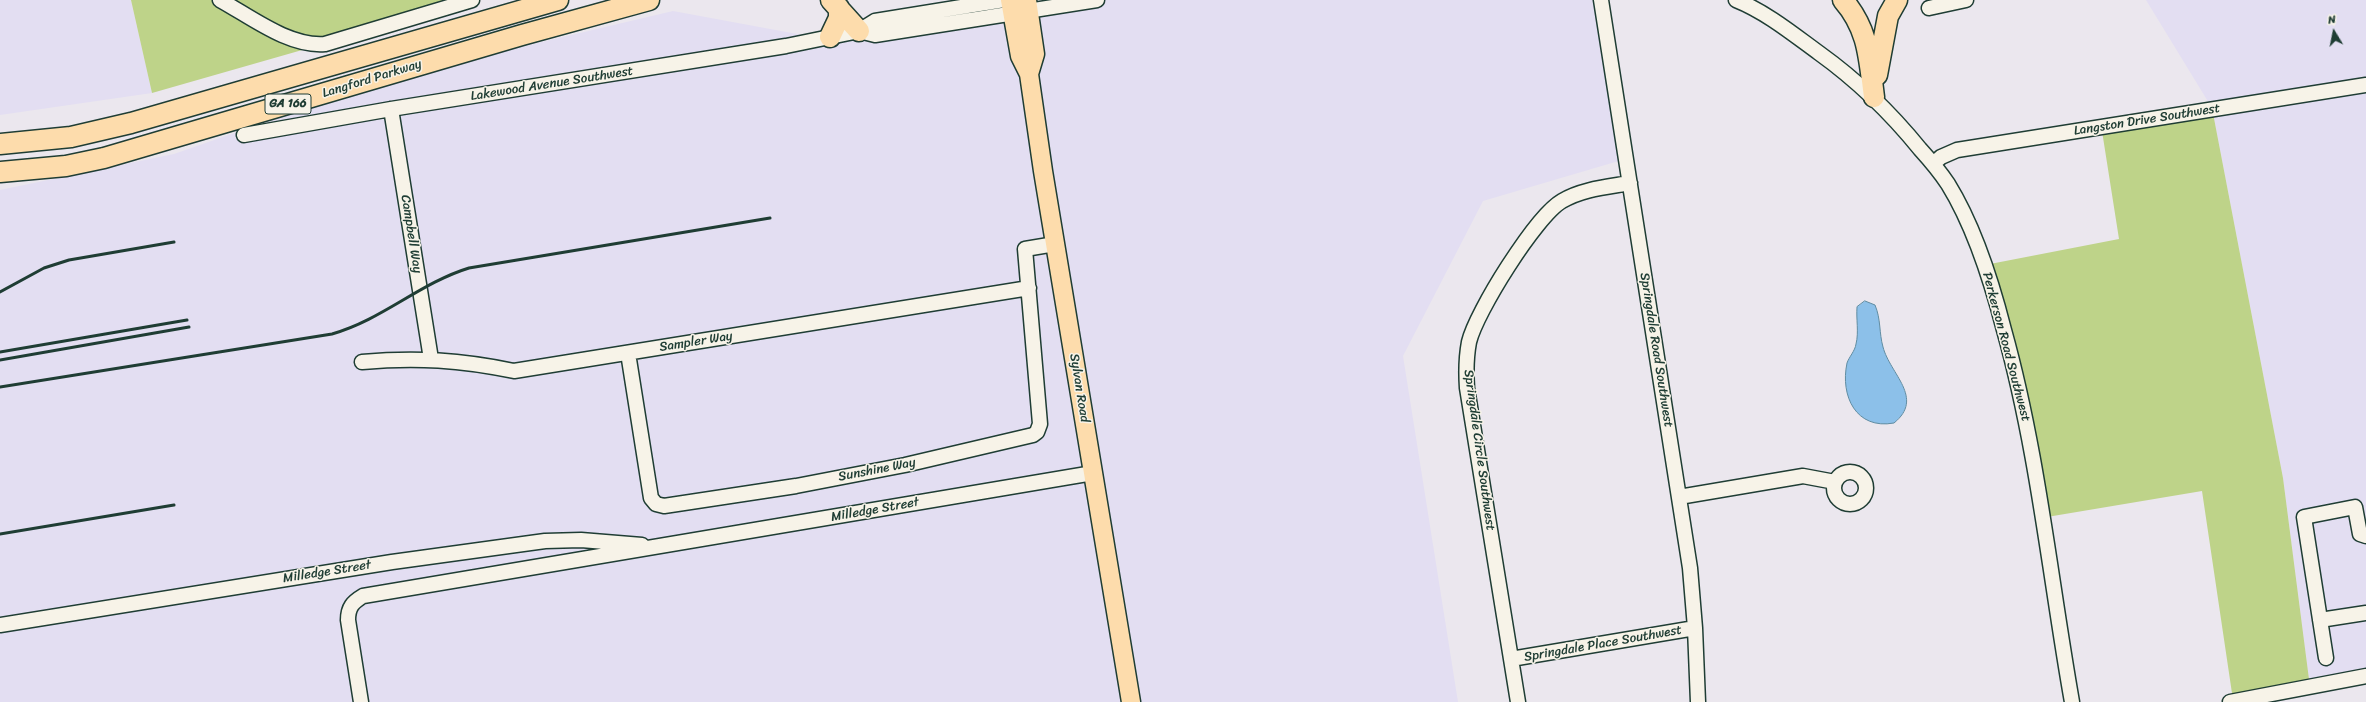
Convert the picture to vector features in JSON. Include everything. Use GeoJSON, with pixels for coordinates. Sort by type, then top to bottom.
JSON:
{"type":"FeatureCollection","features":[{"type":"Feature","properties":{"kind":"highway","name":"Langford Parkway"},"geometry":{"type":"LineString","coordinates":[[0,144],[71,137],[131,123],[558,0]]}},
{"type":"Feature","properties":{"kind":"highway","name":"Langford Parkway"},"geometry":{"type":"LineString","coordinates":[[0,172],[66,166],[104,158],[522,35],[653,0]]}},
{"type":"Feature","properties":{"kind":"highway"},"geometry":{"type":"LineString","coordinates":[[1843,0],[1854,13],[1864,31],[1874,97]]}},
{"type":"Feature","properties":{"kind":"highway"},"geometry":{"type":"LineString","coordinates":[[1874,97],[1888,16],[1897,0]]}},
{"type":"Feature","properties":{"kind":"highway"},"geometry":{"type":"LineString","coordinates":[[835,4],[859,31]]}},
{"type":"Feature","properties":{"kind":"highway"},"geometry":{"type":"LineString","coordinates":[[830,37],[839,18],[835,4]]}},
{"type":"Feature","properties":{"kind":"main road","name":"Sylvan Road"},"geometry":{"type":"LineString","coordinates":[[1016,5],[1035,54],[1029,74],[1055,244],[1131,702]]}},
{"type":"Feature","properties":{"kind":"street"},"geometry":{"type":"LineString","coordinates":[[220,0],[294,41],[310,45],[325,44],[472,0]]}},
{"type":"Feature","properties":{"kind":"street","name":"Lakewood Avenue Southwest"},"geometry":{"type":"LineString","coordinates":[[244,135],[391,109],[786,46],[859,31],[875,35],[1016,5],[1097,0]]}},
{"type":"Feature","properties":{"kind":"street","name":"Springdale Road Southwest"},"geometry":{"type":"LineString","coordinates":[[1601,0],[1690,568],[1696,628],[1698,702]]}},
{"type":"Feature","properties":{"kind":"street","name":"Perkerson Road Southwest"},"geometry":{"type":"LineString","coordinates":[[1736,0],[1749,5],[1844,71],[1874,97],[1898,122],[1948,184],[1974,239],[1994,292],[2016,372],[2030,437],[2072,702]]}},
{"type":"Feature","properties":{"kind":"street"},"geometry":{"type":"LineString","coordinates":[[1929,8],[1966,0]]}},
{"type":"Feature","properties":{"kind":"street","name":"Langston Drive Southwest"},"geometry":{"type":"LineString","coordinates":[[1933,164],[1941,157],[1957,150],[2366,85]]}},
{"type":"Feature","properties":{"kind":"street","name":"Campbell Way"},"geometry":{"type":"LineString","coordinates":[[391,109],[431,359]]}},
{"type":"Feature","properties":{"kind":"street","name":"Springdale Circle Southwest"},"geometry":{"type":"LineString","coordinates":[[1518,702],[1467,388],[1466,365],[1470,342],[1483,309],[1534,228],[1546,214],[1562,201],[1578,193],[1630,183]]}},
{"type":"Feature","properties":{"kind":"street","name":"Sunshine Way"},"geometry":{"type":"LineString","coordinates":[[628,353],[652,498],[656,504],[664,506],[796,486],[905,465],[1037,432],[1040,424],[1025,249],[1055,244]]}},
{"type":"Feature","properties":{"kind":"street","name":"Sampler Way"},"geometry":{"type":"LineString","coordinates":[[362,362],[431,359],[473,363],[514,371],[1029,288]]}},
{"type":"Feature","properties":{"kind":"street","name":"Milledge Street"},"geometry":{"type":"LineString","coordinates":[[361,702],[348,612],[353,602],[364,596],[1093,473]]}},
{"type":"Feature","properties":{"kind":"street"},"geometry":{"type":"LineString","coordinates":[[1679,497],[1803,476],[1835,482]]}},
{"type":"Feature","properties":{"kind":"street"},"geometry":{"type":"LineString","coordinates":[[2326,658],[2304,517],[2354,507],[2360,534],[2366,536]]}},
{"type":"Feature","properties":{"kind":"street","name":"Milledge Street"},"geometry":{"type":"LineString","coordinates":[[0,625],[392,562],[545,541],[581,540],[656,547]]}},
{"type":"Feature","properties":{"kind":"street"},"geometry":{"type":"LineString","coordinates":[[2320,620],[2366,613]]}},
{"type":"Feature","properties":{"kind":"street","name":"Springdale Place Southwest"},"geometry":{"type":"LineString","coordinates":[[1511,659],[1696,628]]}},
{"type":"Feature","properties":{"kind":"street"},"geometry":{"type":"LineString","coordinates":[[2230,702],[2366,676]]}},
{"type":"Feature","properties":{"kind":"shaded area"},"geometry":{"type":"Polygon","coordinates":[[[0,0],[131,0],[152,93],[0,115],[0,0]]]}},
{"type":"Feature","properties":{"kind":"shaded area"},"geometry":{"type":"Polygon","coordinates":[[[1093,0],[1598,0],[1622,160],[1483,201],[1403,356],[1458,702],[0,702],[0,190],[174,154],[398,76],[673,11],[835,41],[1093,0]]]}},
{"type":"Feature","properties":{"kind":"shaded area"},"geometry":{"type":"Polygon","coordinates":[[[2146,0],[2366,0],[2366,678],[2310,687],[2283,478],[2212,108],[2146,0]]]}},
{"type":"Feature","properties":{"kind":"green space"},"geometry":{"type":"Polygon","coordinates":[[[131,0],[461,0],[400,22],[152,93],[131,0]]]}},
{"type":"Feature","properties":{"kind":"green space"},"geometry":{"type":"Polygon","coordinates":[[[2212,108],[2283,478],[2310,687],[2233,700],[2202,491],[2047,517],[1990,264],[2119,239],[2102,131],[2212,108]]]}},
{"type":"Feature","properties":{"kind":"water"},"geometry":{"type":"Polygon","coordinates":[[[1865,301],[1875,305],[1883,347],[1906,395],[1906,404],[1903,414],[1894,423],[1881,424],[1870,421],[1861,416],[1854,408],[1846,387],[1845,375],[1847,363],[1855,347],[1857,339],[1857,307],[1865,301]]]}},
{"type":"Feature","properties":{"kind":"railway"},"geometry":{"type":"LineString","coordinates":[[0,387],[332,334],[368,320],[434,283],[469,268],[770,218]]}},
{"type":"Feature","properties":{"kind":"railway"},"geometry":{"type":"LineString","coordinates":[[0,292],[44,268],[69,260],[174,242]]}},
{"type":"Feature","properties":{"kind":"railway"},"geometry":{"type":"LineString","coordinates":[[0,352],[187,320]]}},
{"type":"Feature","properties":{"kind":"railway"},"geometry":{"type":"LineString","coordinates":[[0,360],[189,327]]}},
{"type":"Feature","properties":{"kind":"railway"},"geometry":{"type":"LineString","coordinates":[[0,534],[174,505]]}}]}
